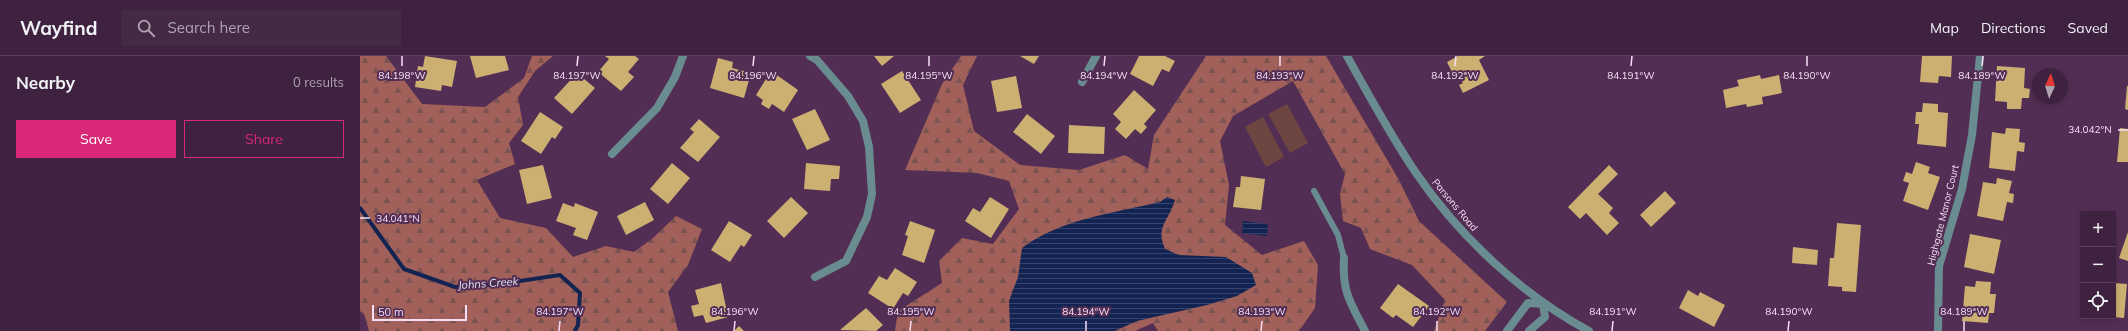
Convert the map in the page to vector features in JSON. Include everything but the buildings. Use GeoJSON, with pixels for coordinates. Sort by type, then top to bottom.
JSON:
{"type":"FeatureCollection","features":[{"type":"Feature","properties":{"kind":"street"},"geometry":{"type":"LineString","coordinates":[[612,154],[658,108],[675,77],[683,56]]}},
{"type":"Feature","properties":{"kind":"street"},"geometry":{"type":"LineString","coordinates":[[810,56],[817,60],[848,96],[863,121],[869,147],[872,194],[867,217],[846,261],[815,277]]}},
{"type":"Feature","properties":{"kind":"street"},"geometry":{"type":"LineString","coordinates":[[1082,82],[1096,56]]}},
{"type":"Feature","properties":{"kind":"street","name":"Parsons Road"},"geometry":{"type":"LineString","coordinates":[[1347,56],[1386,126],[1416,174],[1439,203],[1476,245],[1543,304],[1589,331]]}},
{"type":"Feature","properties":{"kind":"street","name":"Highgate Manor Court"},"geometry":{"type":"LineString","coordinates":[[1938,331],[1939,266],[1962,190],[1972,135],[1980,56]]}},
{"type":"Feature","properties":{"kind":"street"},"geometry":{"type":"LineString","coordinates":[[1344,258],[1342,278],[1345,292],[1365,331]]}},
{"type":"Feature","properties":{"kind":"street"},"geometry":{"type":"LineString","coordinates":[[1506,331],[1528,303],[1543,304],[1544,317],[1529,331]]}},
{"type":"Feature","properties":{"kind":"lane"},"geometry":{"type":"LineString","coordinates":[[1314,191],[1338,235],[1344,258]]}},
{"type":"Feature","properties":{"kind":"green space"},"geometry":{"type":"Polygon","coordinates":[[[360,56],[386,56],[422,104],[485,107],[524,78],[532,56],[553,56],[535,71],[518,97],[523,125],[509,143],[515,164],[477,180],[500,218],[546,228],[573,257],[606,246],[634,252],[653,238],[676,216],[702,229],[688,265],[668,292],[678,331],[369,331],[364,314],[360,311],[360,56]]]}},
{"type":"Feature","properties":{"kind":"green space"},"geometry":{"type":"Polygon","coordinates":[[[961,56],[977,56],[963,85],[974,131],[1020,165],[1079,170],[1125,155],[1148,169],[1154,135],[1206,56],[1326,56],[1399,180],[1419,221],[1507,302],[1485,331],[1434,331],[1445,300],[1412,265],[1370,249],[1361,228],[1343,221],[1340,194],[1345,174],[1293,81],[1233,116],[1220,141],[1229,185],[1225,225],[1262,255],[1304,241],[1318,265],[1315,308],[1299,331],[1158,331],[1153,323],[1135,331],[895,331],[898,311],[942,283],[939,261],[962,238],[993,244],[1019,209],[1009,181],[977,173],[905,170],[942,84],[961,56]]]}},
{"type":"Feature","properties":{"kind":"shaded area"},"geometry":{"type":"Polygon","coordinates":[[[1287,104],[1308,143],[1290,153],[1268,114],[1287,104]]]}},
{"type":"Feature","properties":{"kind":"shaded area"},"geometry":{"type":"Polygon","coordinates":[[[1263,117],[1284,157],[1266,167],[1245,127],[1263,117]]]}},
{"type":"Feature","properties":{"kind":"water"},"geometry":{"type":"Polygon","coordinates":[[[1167,197],[1175,200],[1162,229],[1162,241],[1165,249],[1179,255],[1226,257],[1252,273],[1256,285],[1237,296],[1207,305],[1137,321],[1115,331],[1010,331],[1009,301],[1018,277],[1022,248],[1053,230],[1070,224],[1088,218],[1160,202],[1167,197]]]}},
{"type":"Feature","properties":{"kind":"water"},"geometry":{"type":"Polygon","coordinates":[[[1243,221],[1268,224],[1267,236],[1242,233],[1243,221]]]}},
{"type":"Feature","properties":{"kind":"waterway","name":"Johns Creek"},"geometry":{"type":"LineString","coordinates":[[360,208],[404,269],[455,287],[500,284],[560,275],[580,293],[578,325],[575,331]]}}]}
